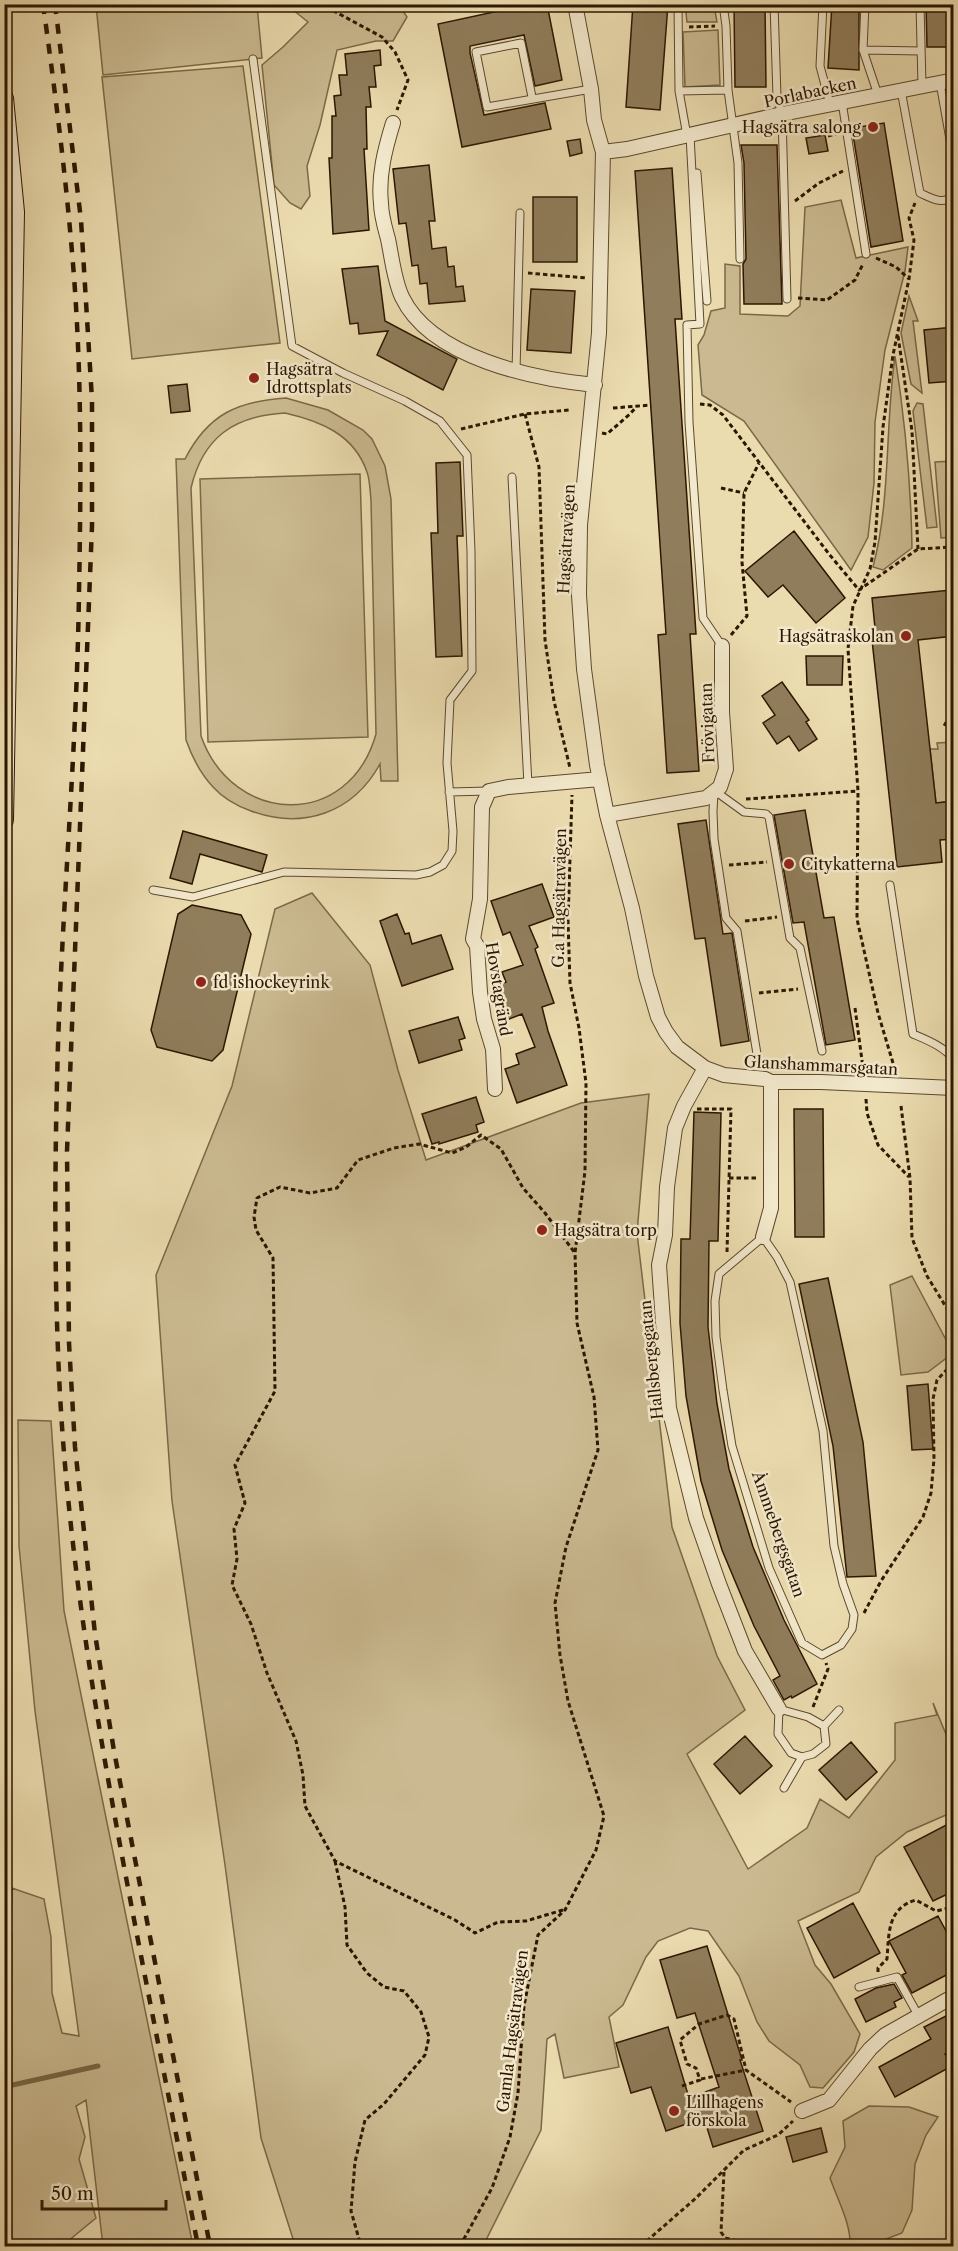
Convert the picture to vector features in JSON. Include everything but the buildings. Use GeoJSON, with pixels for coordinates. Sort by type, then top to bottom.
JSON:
{"type":"FeatureCollection","features":[{"type":"Feature","properties":{"kind":"main road"},"geometry":{"type":"LineString","coordinates":[[4,98],[15,212],[4,820]]}},
{"type":"Feature","properties":{"kind":"street","name":"Hagsätravägen"},"geometry":{"type":"LineString","coordinates":[[574,4],[591,89],[594,120],[603,152],[601,283],[595,385],[580,525],[579,595],[584,669],[607,815],[632,908],[646,976],[658,1017],[666,1032],[677,1047],[691,1059]]}},
{"type":"Feature","properties":{"kind":"street","name":"Porlabacken"},"geometry":{"type":"LineString","coordinates":[[603,152],[627,149],[782,114],[947,81]]}},
{"type":"Feature","properties":{"kind":"street"},"geometry":{"type":"LineString","coordinates":[[393,123],[383,154],[381,203],[402,297],[419,322],[469,354],[516,372],[557,381],[595,385]]}},
{"type":"Feature","properties":{"kind":"street","name":"Frövigatan"},"geometry":{"type":"LineString","coordinates":[[715,791],[720,787],[726,770],[722,712],[722,646]]}},
{"type":"Feature","properties":{"kind":"street"},"geometry":{"type":"LineString","coordinates":[[489,791],[600,779]]}},
{"type":"Feature","properties":{"kind":"street","name":"Hovstagränd"},"geometry":{"type":"LineString","coordinates":[[489,791],[482,807],[480,899],[473,939],[477,946],[484,1019],[492,1049],[495,1089]]}},
{"type":"Feature","properties":{"kind":"street"},"geometry":{"type":"LineString","coordinates":[[607,815],[706,798],[715,791]]}},
{"type":"Feature","properties":{"kind":"street","name":"Glanshammarsgatan"},"geometry":{"type":"LineString","coordinates":[[691,1059],[705,1068],[724,1075],[765,1079],[771,1082],[865,1083],[954,1088]]}},
{"type":"Feature","properties":{"kind":"street","name":"Hallsbergsgatan"},"geometry":{"type":"LineString","coordinates":[[705,1068],[675,1128],[667,1187],[665,1235],[659,1265],[669,1408],[696,1518],[719,1584],[746,1651],[778,1709]]}},
{"type":"Feature","properties":{"kind":"street"},"geometry":{"type":"LineString","coordinates":[[763,1237],[771,1208],[771,1082]]}},
{"type":"Feature","properties":{"kind":"street"},"geometry":{"type":"LineString","coordinates":[[802,2111],[829,2100],[878,2040],[954,1996]]}},
{"type":"Feature","properties":{"kind":"lane"},"geometry":{"type":"LineString","coordinates":[[678,4],[679,91],[691,135],[707,301]]}},
{"type":"Feature","properties":{"kind":"lane"},"geometry":{"type":"LineString","coordinates":[[723,4],[728,90],[738,163],[740,260]]}},
{"type":"Feature","properties":{"kind":"lane"},"geometry":{"type":"LineString","coordinates":[[774,4],[777,97],[782,114],[791,298]]}},
{"type":"Feature","properties":{"kind":"lane"},"geometry":{"type":"LineString","coordinates":[[823,4],[820,66],[836,103],[853,168],[867,254]]}},
{"type":"Feature","properties":{"kind":"lane"},"geometry":{"type":"LineString","coordinates":[[866,4],[864,50],[878,95]]}},
{"type":"Feature","properties":{"kind":"lane"},"geometry":{"type":"LineString","coordinates":[[920,4],[922,86]]}},
{"type":"Feature","properties":{"kind":"lane"},"geometry":{"type":"LineString","coordinates":[[532,97],[521,43],[476,52],[487,107],[532,97],[591,89]]}},
{"type":"Feature","properties":{"kind":"lane"},"geometry":{"type":"LineString","coordinates":[[864,50],[921,51]]}},
{"type":"Feature","properties":{"kind":"lane"},"geometry":{"type":"LineString","coordinates":[[153,890],[193,897],[284,872],[416,875],[430,872],[443,865],[452,850],[453,831],[447,763],[450,700],[472,671],[467,455],[440,421],[405,400],[342,373],[292,346],[253,59]]}},
{"type":"Feature","properties":{"kind":"lane"},"geometry":{"type":"LineString","coordinates":[[947,81],[954,162]]}},
{"type":"Feature","properties":{"kind":"lane"},"geometry":{"type":"LineString","coordinates":[[679,91],[728,90]]}},
{"type":"Feature","properties":{"kind":"lane"},"geometry":{"type":"LineString","coordinates":[[901,90],[920,193],[937,201],[952,197],[954,221]]}},
{"type":"Feature","properties":{"kind":"lane"},"geometry":{"type":"LineString","coordinates":[[691,135],[700,324],[687,325],[689,422],[703,618],[722,646]]}},
{"type":"Feature","properties":{"kind":"lane"},"geometry":{"type":"LineString","coordinates":[[516,372],[520,213]]}},
{"type":"Feature","properties":{"kind":"lane"},"geometry":{"type":"LineString","coordinates":[[512,477],[528,785]]}},
{"type":"Feature","properties":{"kind":"lane"},"geometry":{"type":"LineString","coordinates":[[449,792],[489,791]]}},
{"type":"Feature","properties":{"kind":"lane"},"geometry":{"type":"LineString","coordinates":[[757,1054],[738,932],[726,918],[712,811],[715,791],[744,812],[766,814],[769,818],[789,938],[800,948],[822,1051]]}},
{"type":"Feature","properties":{"kind":"lane"},"geometry":{"type":"LineString","coordinates":[[890,885],[913,1034],[932,1042],[954,1060]]}},
{"type":"Feature","properties":{"kind":"lane"},"geometry":{"type":"LineString","coordinates":[[763,1237],[790,1282],[823,1431],[834,1546],[853,1619],[852,1629],[841,1645],[822,1655]]}},
{"type":"Feature","properties":{"kind":"lane","name":"Åmmebergsgatan"},"geometry":{"type":"LineString","coordinates":[[763,1237],[719,1274],[715,1319],[723,1389],[732,1446],[769,1568],[802,1643],[822,1655]]}},
{"type":"Feature","properties":{"kind":"lane"},"geometry":{"type":"LineString","coordinates":[[824,1726],[808,1717],[778,1709],[778,1734],[791,1752],[802,1757],[813,1754],[826,1744],[824,1726],[839,1710]]}},
{"type":"Feature","properties":{"kind":"lane"},"geometry":{"type":"LineString","coordinates":[[784,1788],[802,1757]]}},
{"type":"Feature","properties":{"kind":"lane"},"geometry":{"type":"LineString","coordinates":[[859,1987],[897,1977],[918,2015]]}},
{"type":"Feature","properties":{"kind":"path"},"geometry":{"type":"LineString","coordinates":[[330,4],[332,10],[382,38],[395,52],[408,80],[393,123]]}},
{"type":"Feature","properties":{"kind":"path"},"geometry":{"type":"LineString","coordinates":[[678,27],[726,26]]}},
{"type":"Feature","properties":{"kind":"path"},"geometry":{"type":"LineString","coordinates":[[785,206],[796,201],[819,183],[853,168]]}},
{"type":"Feature","properties":{"kind":"path"},"geometry":{"type":"LineString","coordinates":[[893,1063],[878,1013],[857,919],[858,791],[848,649],[854,606],[870,569],[875,542],[883,427],[914,240],[909,218],[920,193]]}},
{"type":"Feature","properties":{"kind":"path"},"geometry":{"type":"LineString","coordinates":[[867,254],[896,267],[909,279]]}},
{"type":"Feature","properties":{"kind":"path"},"geometry":{"type":"LineString","coordinates":[[791,298],[827,300],[855,280],[863,266]]}},
{"type":"Feature","properties":{"kind":"path"},"geometry":{"type":"LineString","coordinates":[[538,274],[576,278]]}},
{"type":"Feature","properties":{"kind":"path"},"geometry":{"type":"LineString","coordinates":[[897,333],[912,431],[918,549]]}},
{"type":"Feature","properties":{"kind":"path"},"geometry":{"type":"LineString","coordinates":[[699,404],[710,405],[723,415],[859,590]]}},
{"type":"Feature","properties":{"kind":"path"},"geometry":{"type":"LineString","coordinates":[[613,408],[651,405]]}},
{"type":"Feature","properties":{"kind":"path"},"geometry":{"type":"LineString","coordinates":[[601,433],[607,434],[637,406]]}},
{"type":"Feature","properties":{"kind":"path"},"geometry":{"type":"LineString","coordinates":[[449,433],[476,424],[525,414],[569,410]]}},
{"type":"Feature","properties":{"kind":"path","name":"G.a Hagsätravägen"},"geometry":{"type":"LineString","coordinates":[[525,414],[539,467],[545,640],[554,701],[573,781],[568,921],[570,983],[586,1083],[586,1123]]}},
{"type":"Feature","properties":{"kind":"path"},"geometry":{"type":"LineString","coordinates":[[722,646],[747,616],[742,562],[744,493],[760,463]]}},
{"type":"Feature","properties":{"kind":"path"},"geometry":{"type":"LineString","coordinates":[[721,488],[744,493]]}},
{"type":"Feature","properties":{"kind":"path"},"geometry":{"type":"LineString","coordinates":[[859,590],[918,549],[954,546]]}},
{"type":"Feature","properties":{"kind":"path"},"geometry":{"type":"LineString","coordinates":[[954,709],[944,726],[954,726]]}},
{"type":"Feature","properties":{"kind":"path"},"geometry":{"type":"LineString","coordinates":[[715,791],[738,799],[858,791]]}},
{"type":"Feature","properties":{"kind":"path"},"geometry":{"type":"LineString","coordinates":[[718,866],[776,861]]}},
{"type":"Feature","properties":{"kind":"path"},"geometry":{"type":"LineString","coordinates":[[730,923],[785,916]]}},
{"type":"Feature","properties":{"kind":"path"},"geometry":{"type":"LineString","coordinates":[[760,993],[809,988]]}},
{"type":"Feature","properties":{"kind":"path"},"geometry":{"type":"LineString","coordinates":[[855,1008],[867,1113],[878,1145],[910,1178]]}},
{"type":"Feature","properties":{"kind":"path"},"geometry":{"type":"LineString","coordinates":[[684,1106],[697,1109],[731,1109],[728,1232]]}},
{"type":"Feature","properties":{"kind":"path"},"geometry":{"type":"LineString","coordinates":[[901,1106],[910,1178],[912,1238],[927,1276],[954,1320]]}},
{"type":"Feature","properties":{"kind":"path","name":"Gamla Hagsätravägen"},"geometry":{"type":"LineString","coordinates":[[460,2247],[492,2188],[510,2136],[518,2093],[524,2006],[538,1935],[565,1910],[596,1850],[604,1816],[568,1701],[560,1656],[555,1603],[566,1547],[598,1450],[594,1396],[577,1323],[575,1253],[585,1171],[586,1123]]}},
{"type":"Feature","properties":{"kind":"path"},"geometry":{"type":"LineString","coordinates":[[361,2247],[351,2211],[355,2162],[365,2120],[384,2104],[424,2055],[429,2037],[421,2012],[404,1991],[384,1987],[367,1973],[347,1945],[345,1907],[335,1861],[305,1806],[303,1775],[296,1741],[267,1673],[251,1624],[232,1586],[237,1558],[234,1529],[245,1503],[235,1465],[275,1391],[273,1258],[256,1230],[254,1217],[257,1198],[280,1187],[310,1193],[337,1188],[358,1160],[394,1148],[419,1144],[452,1153],[466,1147],[481,1135],[501,1149],[523,1188],[575,1253]]}},
{"type":"Feature","properties":{"kind":"path"},"geometry":{"type":"LineString","coordinates":[[729,1178],[770,1178]]}},
{"type":"Feature","properties":{"kind":"path"},"geometry":{"type":"LineString","coordinates":[[853,1619],[866,1612],[881,1581],[923,1517],[931,1493],[933,1400],[937,1380],[954,1362]]}},
{"type":"Feature","properties":{"kind":"path"},"geometry":{"type":"LineString","coordinates":[[808,1717],[819,1696],[828,1669],[822,1655]]}},
{"type":"Feature","properties":{"kind":"path"},"geometry":{"type":"LineString","coordinates":[[335,1861],[455,1920],[475,1934],[498,1922],[526,1921],[565,1910]]}},
{"type":"Feature","properties":{"kind":"path"},"geometry":{"type":"LineString","coordinates":[[877,1983],[878,1968],[887,1959],[889,1933],[894,1913],[905,1903],[916,1900],[936,1911],[954,1907]]}},
{"type":"Feature","properties":{"kind":"path"},"geometry":{"type":"LineString","coordinates":[[640,2247],[744,2150],[778,2135],[802,2111],[746,2070],[734,2019],[727,2015],[699,2024],[680,2040],[687,2064],[696,2068],[700,2079]]}},
{"type":"Feature","properties":{"kind":"path"},"geometry":{"type":"LineString","coordinates":[[682,2086],[700,2079],[746,2070]]}},
{"type":"Feature","properties":{"kind":"path"},"geometry":{"type":"LineString","coordinates":[[724,2171],[721,2232],[724,2238],[760,2247]]}},
{"type":"Feature","properties":{"kind":"shaded area"},"geometry":{"type":"Polygon","coordinates":[[[96,5],[257,5],[262,58],[103,75],[96,5]]]}},
{"type":"Feature","properties":{"kind":"shaded area"},"geometry":{"type":"Polygon","coordinates":[[[287,5],[399,5],[407,17],[393,41],[376,41],[337,50],[320,125],[307,166],[310,196],[301,209],[290,203],[274,185],[262,65],[308,22],[287,5]]]}},
{"type":"Feature","properties":{"kind":"shaded area"},"geometry":{"type":"Polygon","coordinates":[[[688,5],[714,5],[717,22],[687,22],[688,5]]]}},
{"type":"Feature","properties":{"kind":"shaded area"},"geometry":{"type":"Polygon","coordinates":[[[718,30],[720,85],[685,87],[683,32],[718,30]]]}},
{"type":"Feature","properties":{"kind":"shaded area"},"geometry":{"type":"Polygon","coordinates":[[[243,66],[280,343],[132,359],[102,77],[243,66]]]}},
{"type":"Feature","properties":{"kind":"shaded area"},"geometry":{"type":"Polygon","coordinates":[[[841,200],[856,258],[908,247],[905,271],[885,350],[875,422],[874,483],[868,537],[851,570],[744,421],[702,395],[698,345],[704,335],[711,311],[725,308],[725,264],[740,266],[740,314],[788,316],[800,306],[805,207],[841,200]]]}},
{"type":"Feature","properties":{"kind":"shaded area"},"geometry":{"type":"Polygon","coordinates":[[[909,296],[918,321],[913,321],[922,393],[911,384],[901,333],[909,296]]]}},
{"type":"Feature","properties":{"kind":"shaded area"},"geometry":{"type":"Polygon","coordinates":[[[895,356],[907,452],[912,548],[883,570],[873,567],[883,515],[895,356]]]}},
{"type":"Feature","properties":{"kind":"shaded area"},"geometry":{"type":"Polygon","coordinates":[[[286,398],[328,410],[363,430],[372,439],[385,466],[391,499],[398,781],[381,781],[380,764],[356,795],[341,805],[325,813],[289,819],[251,811],[217,791],[204,776],[186,740],[176,459],[185,459],[204,431],[226,413],[253,402],[286,398]],[[285,413],[250,419],[223,432],[204,455],[196,470],[191,488],[201,736],[217,766],[238,787],[263,800],[290,805],[317,801],[342,787],[362,765],[376,734],[371,500],[368,475],[354,448],[345,439],[323,425],[285,413]]]}},
{"type":"Feature","properties":{"kind":"shaded area"},"geometry":{"type":"Polygon","coordinates":[[[917,403],[923,404],[937,527],[927,528],[913,411],[917,403]]]}},
{"type":"Feature","properties":{"kind":"shaded area"},"geometry":{"type":"Polygon","coordinates":[[[953,461],[953,537],[941,538],[935,462],[953,461]]]}},
{"type":"Feature","properties":{"kind":"shaded area"},"geometry":{"type":"Polygon","coordinates":[[[360,474],[368,737],[208,742],[200,479],[360,474]]]}},
{"type":"Feature","properties":{"kind":"shaded area"},"geometry":{"type":"Polygon","coordinates":[[[953,742],[953,801],[936,803],[930,749],[938,749],[937,743],[953,742]]]}},
{"type":"Feature","properties":{"kind":"shaded area"},"geometry":{"type":"Polygon","coordinates":[[[312,893],[370,965],[398,1070],[426,1160],[581,1103],[649,1094],[637,1233],[672,1527],[717,1656],[745,1710],[687,1754],[748,1869],[807,1828],[820,1799],[849,1818],[895,1760],[895,1723],[937,1715],[933,1703],[953,1751],[953,1812],[907,1832],[876,1857],[859,1892],[798,1921],[815,1965],[831,1984],[860,2034],[854,2052],[823,2088],[810,2087],[800,2065],[769,2041],[757,2022],[739,1976],[708,1931],[690,1928],[658,1941],[646,1957],[623,2005],[609,2017],[619,2067],[564,2078],[555,2034],[547,2039],[541,2130],[483,2246],[292,2246],[294,2242],[261,2138],[225,1865],[172,1501],[156,1275],[232,1086],[275,909],[312,893]]]}},
{"type":"Feature","properties":{"kind":"shaded area"},"geometry":{"type":"Polygon","coordinates":[[[912,1276],[953,1353],[928,1372],[901,1375],[890,1285],[912,1276]]]}},
{"type":"Feature","properties":{"kind":"shaded area"},"geometry":{"type":"Polygon","coordinates":[[[18,1420],[51,1421],[64,1611],[193,2246],[103,2246],[86,2100],[76,2106],[85,2137],[79,2159],[96,2218],[62,2246],[9,2246],[8,2086],[12,1888],[44,1899],[51,1937],[52,1993],[62,2033],[79,2036],[35,1711],[19,1546],[18,1420]]]}},
{"type":"Feature","properties":{"kind":"shaded area"},"geometry":{"type":"Polygon","coordinates":[[[869,2106],[909,2107],[938,2117],[926,2135],[915,2164],[912,2210],[902,2233],[876,2243],[850,2239],[845,2216],[830,2178],[845,2147],[843,2121],[869,2106]]]}},
{"type":"Feature","properties":{"kind":"waterway"},"geometry":{"type":"LineString","coordinates":[[10,1934],[10,2246]]}},
{"type":"Feature","properties":{"kind":"waterway"},"geometry":{"type":"LineString","coordinates":[[8,2086],[98,2066]]}},
{"type":"Feature","properties":{"kind":"railway"},"geometry":{"type":"LineString","coordinates":[[43,4],[70,231],[76,305],[80,428],[78,649],[60,988],[56,1122],[56,1274],[62,1425],[76,1571],[110,1790],[198,2246]]}},
{"type":"Feature","properties":{"kind":"railway"},"geometry":{"type":"LineString","coordinates":[[55,4],[81,220],[92,400],[92,526],[67,1151],[69,1343],[75,1447],[95,1634],[114,1751],[210,2246]]}},
{"type":"Feature","properties":{"kind":"place","name":"Hagsätra salong"},"geometry":{"type":"Point","coordinates":[873,127]}},
{"type":"Feature","properties":{"kind":"place","name":"Hagsätra Idrottsplats"},"geometry":{"type":"Point","coordinates":[254,378]}},
{"type":"Feature","properties":{"kind":"place","name":"Hagsätraskolan"},"geometry":{"type":"Point","coordinates":[906,636]}},
{"type":"Feature","properties":{"kind":"place","name":"Citykatterna"},"geometry":{"type":"Point","coordinates":[789,864]}},
{"type":"Feature","properties":{"kind":"place","name":"fd ishockeyrink"},"geometry":{"type":"Point","coordinates":[201,982]}},
{"type":"Feature","properties":{"kind":"place","name":"Hagsätra torp"},"geometry":{"type":"Point","coordinates":[542,1230]}},
{"type":"Feature","properties":{"kind":"place","name":"Lillhagens förskola"},"geometry":{"type":"Point","coordinates":[674,2111]}}]}
